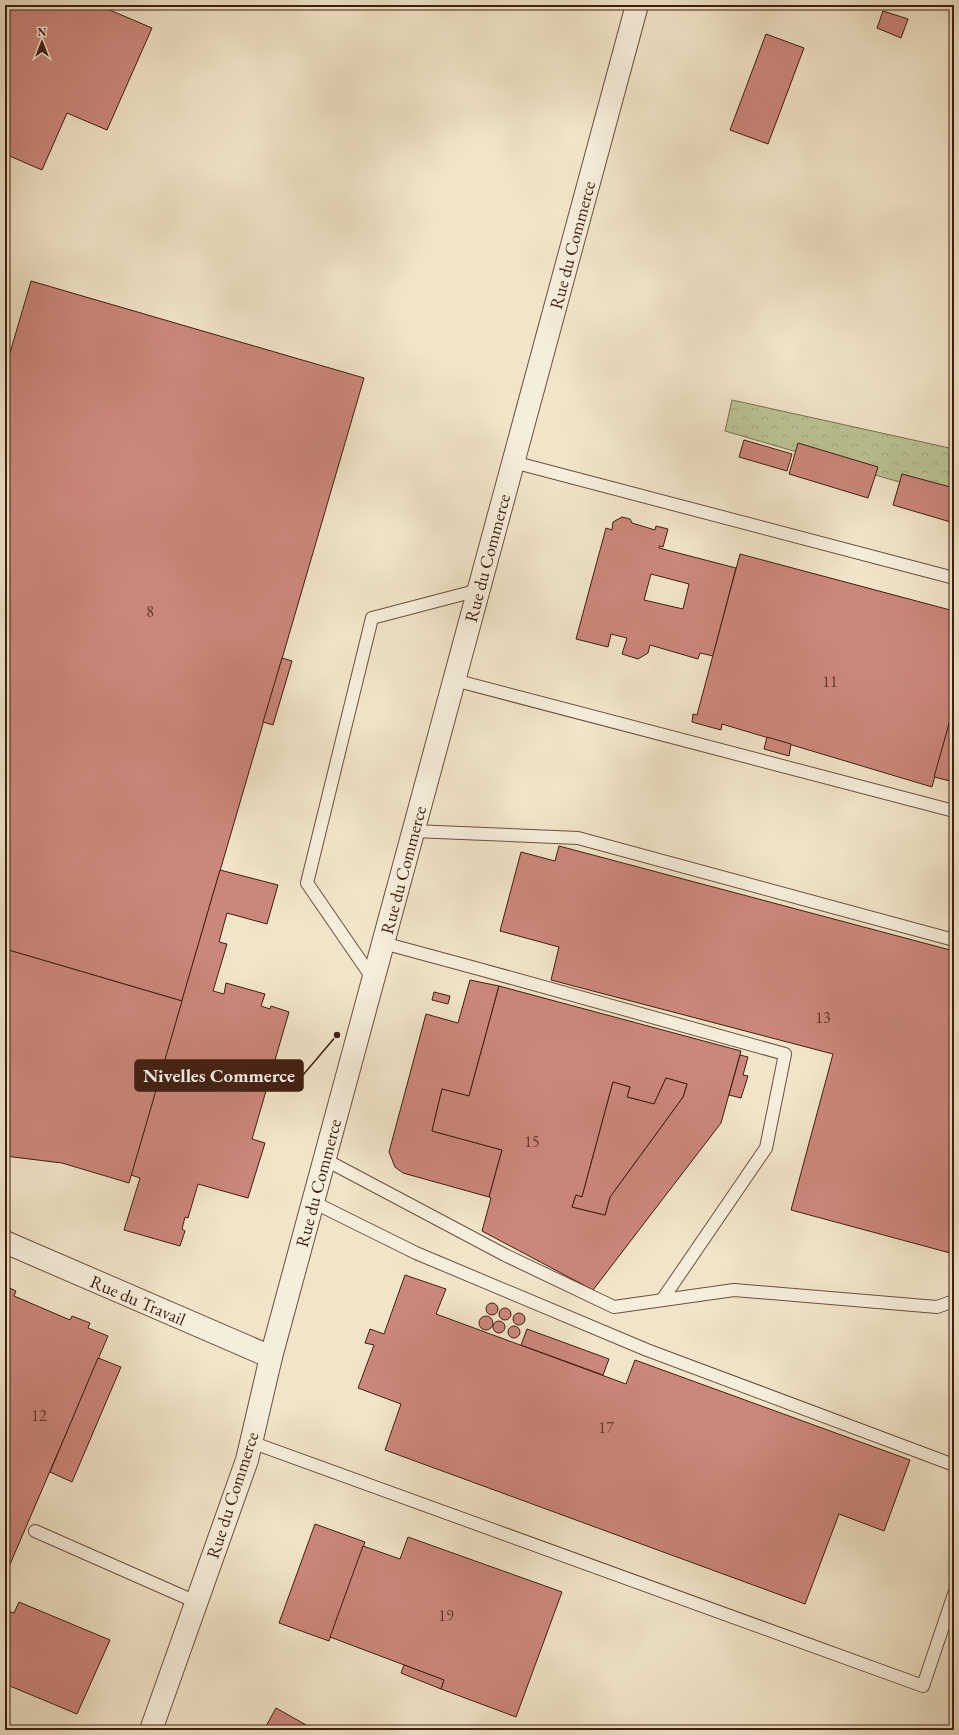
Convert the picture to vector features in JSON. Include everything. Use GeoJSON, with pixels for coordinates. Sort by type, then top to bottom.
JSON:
{"type":"FeatureCollection","features":[{"type":"Feature","properties":{"kind":"street","name":"Rue du Commerce"},"geometry":{"type":"LineString","coordinates":[[150,1730],[247,1460],[271,1357],[324,1159],[637,5]]}},
{"type":"Feature","properties":{"kind":"street","name":"Rue du Travail"},"geometry":{"type":"LineString","coordinates":[[5,1242],[271,1357]]}},
{"type":"Feature","properties":{"kind":"lane"},"geometry":{"type":"LineString","coordinates":[[513,462],[954,578]]}},
{"type":"Feature","properties":{"kind":"lane"},"geometry":{"type":"LineString","coordinates":[[373,979],[307,883],[372,618],[479,590]]}},
{"type":"Feature","properties":{"kind":"lane"},"geometry":{"type":"LineString","coordinates":[[454,680],[954,811]]}},
{"type":"Feature","properties":{"kind":"lane"},"geometry":{"type":"LineString","coordinates":[[413,831],[578,838],[954,940]]}},
{"type":"Feature","properties":{"kind":"lane"},"geometry":{"type":"LineString","coordinates":[[383,943],[785,1054],[766,1148],[662,1300]]}},
{"type":"Feature","properties":{"kind":"lane"},"geometry":{"type":"LineString","coordinates":[[324,1159],[506,1255],[614,1307],[734,1290],[937,1307],[954,1301]]}},
{"type":"Feature","properties":{"kind":"lane"},"geometry":{"type":"LineString","coordinates":[[313,1202],[416,1254],[647,1350],[954,1465]]}},
{"type":"Feature","properties":{"kind":"lane"},"geometry":{"type":"LineString","coordinates":[[251,1442],[923,1686],[954,1594]]}},
{"type":"Feature","properties":{"kind":"lane"},"geometry":{"type":"LineString","coordinates":[[35,1531],[196,1602]]}},
{"type":"Feature","properties":{"kind":"green space"},"geometry":{"type":"Polygon","coordinates":[[[732,400],[954,449],[954,498],[725,431],[732,400]]]}},
{"type":"Feature","properties":{"kind":"building"},"geometry":{"type":"Polygon","coordinates":[[[5,5],[98,5],[152,28],[107,130],[67,113],[42,170],[5,154],[5,5]]]}},
{"type":"Feature","properties":{"kind":"building"},"geometry":{"type":"Polygon","coordinates":[[[883,11],[908,19],[901,38],[877,28],[883,11]]]}},
{"type":"Feature","properties":{"kind":"building"},"geometry":{"type":"Polygon","coordinates":[[[766,34],[804,48],[768,144],[730,130],[766,34]]]}},
{"type":"Feature","properties":{"kind":"building"},"geometry":{"type":"Polygon","coordinates":[[[31,281],[364,378],[182,1001],[5,949],[5,370],[31,281]]]}},
{"type":"Feature","properties":{"kind":"building"},"geometry":{"type":"Polygon","coordinates":[[[744,440],[792,454],[787,471],[739,457],[744,440]]]}},
{"type":"Feature","properties":{"kind":"building"},"geometry":{"type":"Polygon","coordinates":[[[798,443],[878,467],[868,498],[789,474],[798,443]]]}},
{"type":"Feature","properties":{"kind":"building"},"geometry":{"type":"Polygon","coordinates":[[[902,474],[954,488],[954,523],[893,505],[902,474]]]}},
{"type":"Feature","properties":{"kind":"building"},"geometry":{"type":"Polygon","coordinates":[[[622,517],[630,519],[632,523],[655,530],[656,526],[668,529],[663,547],[659,546],[659,548],[736,568],[713,656],[700,653],[698,659],[650,645],[648,653],[638,659],[622,654],[627,638],[611,634],[608,647],[576,639],[606,528],[612,530],[613,522],[622,517]],[[651,574],[644,600],[683,609],[689,584],[651,574]]]}},
{"type":"Feature","properties":{"kind":"building"},"geometry":{"type":"Polygon","coordinates":[[[740,554],[954,611],[954,706],[932,787],[722,724],[721,730],[692,722],[693,714],[697,715],[740,554]]]}},
{"type":"Feature","properties":{"kind":"building"},"geometry":{"type":"Polygon","coordinates":[[[282,658],[292,661],[273,725],[263,722],[282,658]]]}},
{"type":"Feature","properties":{"kind":"building"},"geometry":{"type":"Polygon","coordinates":[[[954,706],[954,782],[934,777],[954,706]]]}},
{"type":"Feature","properties":{"kind":"building"},"geometry":{"type":"Polygon","coordinates":[[[767,737],[791,744],[789,756],[764,749],[767,737]]]}},
{"type":"Feature","properties":{"kind":"building"},"geometry":{"type":"Polygon","coordinates":[[[559,846],[954,951],[954,1254],[791,1210],[833,1054],[551,980],[559,947],[500,931],[521,852],[555,861],[559,846]]]}},
{"type":"Feature","properties":{"kind":"building"},"geometry":{"type":"Polygon","coordinates":[[[220,870],[278,885],[267,924],[227,913],[219,942],[227,944],[213,991],[224,994],[226,983],[265,994],[261,1006],[270,1009],[271,1006],[289,1012],[252,1139],[265,1143],[248,1198],[198,1184],[188,1218],[185,1217],[182,1229],[185,1231],[180,1246],[124,1230],[140,1178],[131,1175],[220,870]]]}},
{"type":"Feature","properties":{"kind":"building"},"geometry":{"type":"Polygon","coordinates":[[[5,949],[182,1001],[129,1183],[62,1163],[5,1156],[5,949]]]}},
{"type":"Feature","properties":{"kind":"building"},"geometry":{"type":"Polygon","coordinates":[[[470,980],[499,986],[469,1096],[442,1089],[432,1131],[502,1150],[489,1197],[403,1173],[395,1167],[389,1152],[426,1014],[458,1023],[470,980]]]}},
{"type":"Feature","properties":{"kind":"building"},"geometry":{"type":"Polygon","coordinates":[[[499,986],[741,1051],[721,1123],[593,1290],[482,1231],[491,1198],[489,1197],[502,1150],[432,1131],[442,1089],[469,1096],[499,986]],[[666,1078],[654,1104],[627,1097],[630,1087],[613,1082],[582,1197],[576,1195],[572,1207],[605,1215],[610,1197],[683,1097],[687,1084],[666,1078]]]}},
{"type":"Feature","properties":{"kind":"building"},"geometry":{"type":"Polygon","coordinates":[[[434,992],[450,996],[448,1004],[432,1000],[434,992]]]}},
{"type":"Feature","properties":{"kind":"building"},"geometry":{"type":"Polygon","coordinates":[[[740,1055],[748,1057],[743,1075],[748,1076],[741,1098],[729,1095],[740,1055]]]}},
{"type":"Feature","properties":{"kind":"building"},"geometry":{"type":"Polygon","coordinates":[[[666,1078],[687,1084],[683,1097],[610,1197],[605,1215],[572,1207],[576,1195],[582,1197],[613,1082],[630,1087],[627,1097],[654,1104],[666,1078]]]}},
{"type":"Feature","properties":{"kind":"building"},"geometry":{"type":"Polygon","coordinates":[[[405,1275],[446,1289],[436,1314],[626,1384],[635,1360],[910,1460],[884,1531],[839,1514],[805,1604],[385,1450],[401,1404],[358,1388],[374,1345],[365,1343],[370,1329],[384,1334],[405,1275]]]}},
{"type":"Feature","properties":{"kind":"building"},"geometry":{"type":"Polygon","coordinates":[[[5,1286],[16,1291],[14,1296],[70,1320],[72,1316],[90,1323],[88,1328],[108,1336],[5,1576],[5,1286]]]}},
{"type":"Feature","properties":{"kind":"building"},"geometry":{"type":"Polygon","coordinates":[[[490,1303],[494,1303],[498,1309],[494,1315],[490,1315],[486,1311],[486,1307],[490,1303]]]}},
{"type":"Feature","properties":{"kind":"building"},"geometry":{"type":"Polygon","coordinates":[[[503,1308],[507,1308],[511,1314],[507,1320],[503,1320],[499,1316],[499,1312],[503,1308]]]}},
{"type":"Feature","properties":{"kind":"building"},"geometry":{"type":"Polygon","coordinates":[[[517,1313],[521,1313],[525,1319],[521,1325],[517,1325],[513,1321],[513,1317],[517,1313]]]}},
{"type":"Feature","properties":{"kind":"building"},"geometry":{"type":"Polygon","coordinates":[[[486,1316],[491,1318],[493,1323],[491,1328],[486,1330],[481,1328],[479,1323],[481,1318],[486,1316]]]}},
{"type":"Feature","properties":{"kind":"building"},"geometry":{"type":"Polygon","coordinates":[[[499,1321],[503,1323],[505,1327],[503,1331],[499,1333],[495,1331],[493,1327],[495,1323],[499,1321]]]}},
{"type":"Feature","properties":{"kind":"building"},"geometry":{"type":"Polygon","coordinates":[[[516,1326],[519,1327],[519,1337],[512,1338],[509,1337],[508,1330],[509,1327],[516,1326]]]}},
{"type":"Feature","properties":{"kind":"building"},"geometry":{"type":"Polygon","coordinates":[[[527,1329],[609,1359],[603,1375],[521,1345],[527,1329]]]}},
{"type":"Feature","properties":{"kind":"building"},"geometry":{"type":"Polygon","coordinates":[[[98,1358],[121,1367],[72,1482],[50,1472],[98,1358]]]}},
{"type":"Feature","properties":{"kind":"building"},"geometry":{"type":"Polygon","coordinates":[[[315,1524],[365,1542],[329,1641],[279,1623],[315,1524]]]}},
{"type":"Feature","properties":{"kind":"building"},"geometry":{"type":"Polygon","coordinates":[[[408,1537],[562,1592],[516,1717],[441,1689],[444,1680],[330,1637],[363,1546],[400,1559],[408,1537]]]}},
{"type":"Feature","properties":{"kind":"building"},"geometry":{"type":"Polygon","coordinates":[[[19,1602],[110,1640],[77,1714],[5,1684],[5,1610],[14,1613],[19,1602]]]}},
{"type":"Feature","properties":{"kind":"building"},"geometry":{"type":"Polygon","coordinates":[[[404,1665],[444,1680],[441,1689],[401,1673],[404,1665]]]}},
{"type":"Feature","properties":{"kind":"building"},"geometry":{"type":"Polygon","coordinates":[[[276,1708],[315,1730],[264,1730],[276,1708]]]}},
{"type":"Feature","properties":{"kind":"place","name":"Nivelles Commerce"},"geometry":{"type":"Point","coordinates":[337,1035]}}]}
